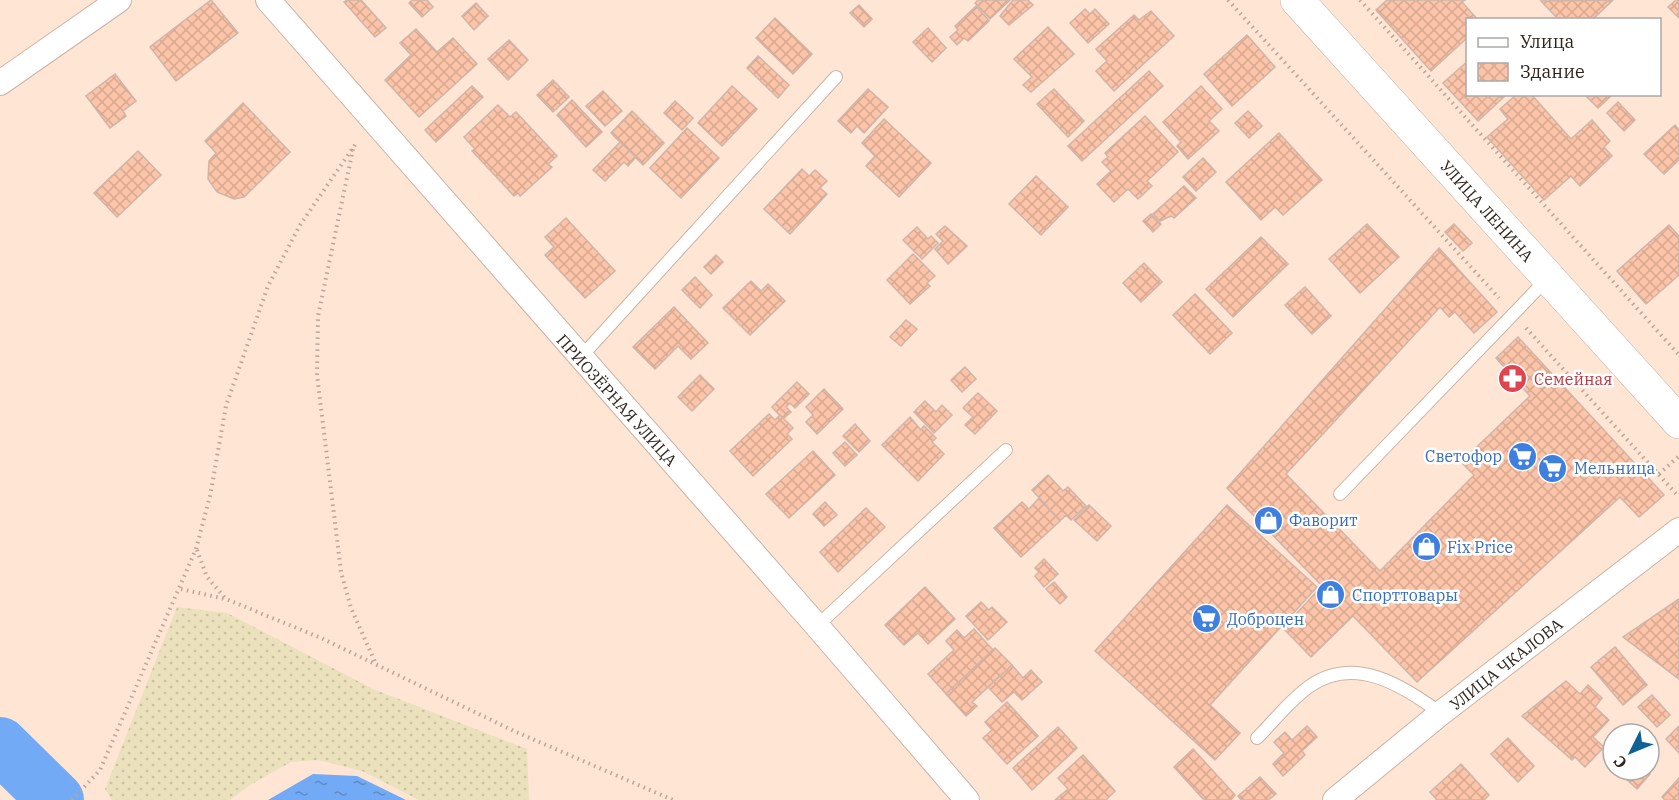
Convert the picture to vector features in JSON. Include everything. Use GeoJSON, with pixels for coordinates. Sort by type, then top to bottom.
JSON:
{"type":"FeatureCollection","features":[{"type":"Feature","properties":{"kind":"main road","name":"УЛИЦА ЛЕНИНА"},"geometry":{"type":"LineString","coordinates":[[1296,0],[1679,422]]}},
{"type":"Feature","properties":{"kind":"street"},"geometry":{"type":"LineString","coordinates":[[0,83],[118,0]]}},
{"type":"Feature","properties":{"kind":"street","name":"ПРИОЗЁРНАЯ УЛИЦА"},"geometry":{"type":"LineString","coordinates":[[268,0],[372,122],[817,626],[967,800]]}},
{"type":"Feature","properties":{"kind":"street","name":"УЛИЦА ЧКАЛОВА"},"geometry":{"type":"LineString","coordinates":[[1335,800],[1441,713],[1679,530]]}},
{"type":"Feature","properties":{"kind":"lane"},"geometry":{"type":"LineString","coordinates":[[580,358],[836,77]]}},
{"type":"Feature","properties":{"kind":"lane"},"geometry":{"type":"LineString","coordinates":[[1340,494],[1548,278]]}},
{"type":"Feature","properties":{"kind":"lane"},"geometry":{"type":"LineString","coordinates":[[817,626],[1006,450]]}},
{"type":"Feature","properties":{"kind":"lane"},"geometry":{"type":"LineString","coordinates":[[1257,738],[1308,687],[1319,680],[1345,673],[1376,675],[1400,684],[1441,713]]}},
{"type":"Feature","properties":{"kind":"path"},"geometry":{"type":"LineString","coordinates":[[1228,0],[1679,496]]}},
{"type":"Feature","properties":{"kind":"path"},"geometry":{"type":"LineString","coordinates":[[1360,0],[1679,355]]}},
{"type":"Feature","properties":{"kind":"path"},"geometry":{"type":"LineString","coordinates":[[72,800],[100,770],[181,589],[196,549],[210,496],[226,406],[268,286],[300,225],[372,122]]}},
{"type":"Feature","properties":{"kind":"path"},"geometry":{"type":"LineString","coordinates":[[354,145],[318,316],[317,375],[341,572],[351,608],[376,665]]}},
{"type":"Feature","properties":{"kind":"path"},"geometry":{"type":"LineString","coordinates":[[1659,474],[1679,456]]}},
{"type":"Feature","properties":{"kind":"path"},"geometry":{"type":"LineString","coordinates":[[196,549],[207,577],[226,599]]}},
{"type":"Feature","properties":{"kind":"path"},"geometry":{"type":"LineString","coordinates":[[181,589],[226,599],[321,638],[514,731],[673,800]]}},
{"type":"Feature","properties":{"kind":"sand"},"geometry":{"type":"Polygon","coordinates":[[[177,607],[227,613],[373,689],[527,749],[529,800],[419,800],[362,771],[318,760],[291,762],[250,785],[230,800],[112,800],[105,789],[177,607]]]}},
{"type":"Feature","properties":{"kind":"water"},"geometry":{"type":"Polygon","coordinates":[[[313,774],[357,776],[406,800],[268,800],[313,774]]]}},
{"type":"Feature","properties":{"kind":"building"},"geometry":{"type":"Polygon","coordinates":[[[211,0],[238,33],[176,81],[150,47],[211,0]]]}},
{"type":"Feature","properties":{"kind":"building"},"geometry":{"type":"Polygon","coordinates":[[[361,0],[386,28],[375,37],[344,2],[361,0]]]}},
{"type":"Feature","properties":{"kind":"building"},"geometry":{"type":"Polygon","coordinates":[[[412,0],[427,0],[433,7],[422,17],[409,3],[412,0]]]}},
{"type":"Feature","properties":{"kind":"building"},"geometry":{"type":"Polygon","coordinates":[[[978,0],[1010,0],[990,19],[975,3],[978,0]]]}},
{"type":"Feature","properties":{"kind":"building"},"geometry":{"type":"Polygon","coordinates":[[[1013,0],[1028,0],[1033,5],[1009,25],[1000,16],[1013,0]]]}},
{"type":"Feature","properties":{"kind":"building"},"geometry":{"type":"Polygon","coordinates":[[[1387,0],[1465,0],[1462,2],[1476,18],[1466,18],[1466,39],[1431,71],[1376,10],[1387,0]]]}},
{"type":"Feature","properties":{"kind":"building"},"geometry":{"type":"Polygon","coordinates":[[[1613,0],[1594,18],[1557,18],[1541,1],[1613,0]]]}},
{"type":"Feature","properties":{"kind":"building"},"geometry":{"type":"Polygon","coordinates":[[[1679,0],[1679,18],[1668,7],[1679,0]]]}},
{"type":"Feature","properties":{"kind":"building"},"geometry":{"type":"Polygon","coordinates":[[[476,3],[488,16],[474,30],[462,16],[476,3]]]}},
{"type":"Feature","properties":{"kind":"building"},"geometry":{"type":"Polygon","coordinates":[[[859,5],[872,19],[864,27],[850,13],[859,5]]]}},
{"type":"Feature","properties":{"kind":"building"},"geometry":{"type":"Polygon","coordinates":[[[976,6],[989,21],[968,41],[964,38],[957,45],[950,37],[958,30],[955,26],[976,6]]]}},
{"type":"Feature","properties":{"kind":"building"},"geometry":{"type":"Polygon","coordinates":[[[1085,9],[1090,14],[1095,9],[1109,24],[1088,43],[1070,23],[1085,9]]]}},
{"type":"Feature","properties":{"kind":"building"},"geometry":{"type":"Polygon","coordinates":[[[1151,11],[1174,36],[1114,91],[1096,71],[1107,61],[1096,49],[1134,15],[1139,20],[1151,11]]]}},
{"type":"Feature","properties":{"kind":"building"},"geometry":{"type":"Polygon","coordinates":[[[775,18],[812,54],[793,74],[756,38],[775,18]]]}},
{"type":"Feature","properties":{"kind":"building"},"geometry":{"type":"Polygon","coordinates":[[[1048,27],[1074,54],[1031,92],[1023,85],[1032,77],[1014,59],[1048,27]]]}},
{"type":"Feature","properties":{"kind":"building"},"geometry":{"type":"Polygon","coordinates":[[[928,28],[946,48],[932,62],[913,42],[928,28]]]}},
{"type":"Feature","properties":{"kind":"building"},"geometry":{"type":"Polygon","coordinates":[[[416,29],[437,52],[453,38],[477,64],[419,117],[385,80],[411,55],[400,43],[416,29]]]}},
{"type":"Feature","properties":{"kind":"building"},"geometry":{"type":"Polygon","coordinates":[[[1247,35],[1275,67],[1232,106],[1204,74],[1247,35]]]}},
{"type":"Feature","properties":{"kind":"building"},"geometry":{"type":"Polygon","coordinates":[[[509,40],[528,60],[508,80],[488,59],[509,40]]]}},
{"type":"Feature","properties":{"kind":"building"},"geometry":{"type":"Polygon","coordinates":[[[758,56],[789,85],[778,98],[747,68],[758,56]]]}},
{"type":"Feature","properties":{"kind":"building"},"geometry":{"type":"Polygon","coordinates":[[[1466,63],[1466,96],[1505,96],[1478,121],[1443,83],[1466,63]]]}},
{"type":"Feature","properties":{"kind":"building"},"geometry":{"type":"Polygon","coordinates":[[[1149,71],[1163,86],[1082,161],[1068,146],[1149,71]]]}},
{"type":"Feature","properties":{"kind":"building"},"geometry":{"type":"Polygon","coordinates":[[[115,74],[136,101],[123,111],[126,116],[110,128],[86,96],[115,74]]]}},
{"type":"Feature","properties":{"kind":"building"},"geometry":{"type":"Polygon","coordinates":[[[553,80],[569,97],[553,112],[537,95],[553,80]]]}},
{"type":"Feature","properties":{"kind":"building"},"geometry":{"type":"Polygon","coordinates":[[[472,86],[483,97],[436,142],[425,130],[472,86]]]}},
{"type":"Feature","properties":{"kind":"building"},"geometry":{"type":"Polygon","coordinates":[[[732,86],[757,109],[722,146],[698,123],[732,86]]]}},
{"type":"Feature","properties":{"kind":"building"},"geometry":{"type":"Polygon","coordinates":[[[1201,86],[1222,109],[1209,121],[1219,131],[1188,159],[1177,146],[1181,142],[1163,122],[1201,86]]]}},
{"type":"Feature","properties":{"kind":"building"},"geometry":{"type":"Polygon","coordinates":[[[868,89],[888,107],[864,133],[857,126],[851,133],[838,121],[868,89]]]}},
{"type":"Feature","properties":{"kind":"building"},"geometry":{"type":"Polygon","coordinates":[[[1054,89],[1084,121],[1068,137],[1037,104],[1054,89]]]}},
{"type":"Feature","properties":{"kind":"building"},"geometry":{"type":"Polygon","coordinates":[[[603,91],[622,111],[605,126],[586,106],[603,91]]]}},
{"type":"Feature","properties":{"kind":"building"},"geometry":{"type":"Polygon","coordinates":[[[1515,96],[1533,96],[1571,139],[1592,120],[1610,141],[1604,147],[1612,156],[1580,186],[1571,176],[1544,200],[1487,137],[1508,119],[1500,109],[1515,96]]]}},
{"type":"Feature","properties":{"kind":"building"},"geometry":{"type":"Polygon","coordinates":[[[1586,96],[1611,96],[1598,108],[1586,96]]]}},
{"type":"Feature","properties":{"kind":"building"},"geometry":{"type":"Polygon","coordinates":[[[572,100],[602,132],[586,147],[557,115],[572,100]]]}},
{"type":"Feature","properties":{"kind":"building"},"geometry":{"type":"Polygon","coordinates":[[[675,101],[693,118],[682,130],[664,113],[675,101]]]}},
{"type":"Feature","properties":{"kind":"building"},"geometry":{"type":"Polygon","coordinates":[[[1618,102],[1635,120],[1624,131],[1607,113],[1618,102]]]}},
{"type":"Feature","properties":{"kind":"building"},"geometry":{"type":"Polygon","coordinates":[[[243,103],[290,152],[244,197],[234,199],[217,192],[208,179],[209,161],[216,153],[205,141],[243,103]]]}},
{"type":"Feature","properties":{"kind":"building"},"geometry":{"type":"Polygon","coordinates":[[[498,105],[510,117],[516,112],[557,156],[548,164],[552,167],[520,196],[518,193],[514,196],[472,151],[475,149],[464,137],[498,105]]]}},
{"type":"Feature","properties":{"kind":"building"},"geometry":{"type":"Polygon","coordinates":[[[632,111],[664,143],[643,165],[611,133],[632,111]]]}},
{"type":"Feature","properties":{"kind":"building"},"geometry":{"type":"Polygon","coordinates":[[[1248,111],[1262,126],[1249,138],[1235,123],[1248,111]]]}},
{"type":"Feature","properties":{"kind":"building"},"geometry":{"type":"Polygon","coordinates":[[[1145,116],[1178,152],[1147,181],[1152,186],[1138,199],[1128,189],[1114,202],[1097,184],[1111,171],[1102,162],[1108,157],[1105,153],[1145,116]]]}},
{"type":"Feature","properties":{"kind":"building"},"geometry":{"type":"Polygon","coordinates":[[[884,119],[931,163],[899,197],[866,166],[875,156],[862,143],[884,119]]]}},
{"type":"Feature","properties":{"kind":"building"},"geometry":{"type":"Polygon","coordinates":[[[1675,125],[1679,130],[1679,160],[1664,174],[1644,154],[1675,125]]]}},
{"type":"Feature","properties":{"kind":"building"},"geometry":{"type":"Polygon","coordinates":[[[687,128],[719,158],[681,198],[650,168],[687,128]]]}},
{"type":"Feature","properties":{"kind":"building"},"geometry":{"type":"Polygon","coordinates":[[[1279,133],[1322,180],[1283,215],[1275,207],[1261,220],[1226,182],[1279,133]]]}},
{"type":"Feature","properties":{"kind":"building"},"geometry":{"type":"Polygon","coordinates":[[[620,142],[636,157],[628,166],[624,162],[605,181],[593,170],[620,142]]]}},
{"type":"Feature","properties":{"kind":"building"},"geometry":{"type":"Polygon","coordinates":[[[138,151],[161,175],[117,217],[94,193],[138,151]]]}},
{"type":"Feature","properties":{"kind":"building"},"geometry":{"type":"Polygon","coordinates":[[[1203,158],[1216,172],[1196,191],[1183,177],[1203,158]]]}},
{"type":"Feature","properties":{"kind":"building"},"geometry":{"type":"Polygon","coordinates":[[[802,169],[809,176],[815,170],[827,181],[820,188],[827,194],[790,234],[764,209],[802,169]]]}},
{"type":"Feature","properties":{"kind":"building"},"geometry":{"type":"Polygon","coordinates":[[[1036,176],[1068,207],[1041,235],[1009,204],[1036,176]]]}},
{"type":"Feature","properties":{"kind":"building"},"geometry":{"type":"Polygon","coordinates":[[[1184,186],[1196,198],[1174,218],[1171,216],[1160,221],[1153,214],[1184,186]]]}},
{"type":"Feature","properties":{"kind":"building"},"geometry":{"type":"Polygon","coordinates":[[[1151,214],[1161,224],[1153,232],[1143,221],[1151,214]]]}},
{"type":"Feature","properties":{"kind":"building"},"geometry":{"type":"Polygon","coordinates":[[[566,218],[615,271],[585,298],[545,255],[554,247],[545,237],[566,218]]]}},
{"type":"Feature","properties":{"kind":"building"},"geometry":{"type":"Polygon","coordinates":[[[1367,224],[1399,257],[1360,293],[1329,259],[1367,224]]]}},
{"type":"Feature","properties":{"kind":"building"},"geometry":{"type":"Polygon","coordinates":[[[1454,224],[1472,243],[1463,251],[1445,232],[1454,224]]]}},
{"type":"Feature","properties":{"kind":"building"},"geometry":{"type":"Polygon","coordinates":[[[1669,225],[1679,236],[1679,275],[1646,304],[1617,271],[1669,225]]]}},
{"type":"Feature","properties":{"kind":"building"},"geometry":{"type":"Polygon","coordinates":[[[945,226],[967,246],[948,264],[935,249],[943,241],[936,234],[945,226]]]}},
{"type":"Feature","properties":{"kind":"building"},"geometry":{"type":"Polygon","coordinates":[[[917,227],[928,239],[931,236],[938,243],[922,259],[903,240],[917,227]]]}},
{"type":"Feature","properties":{"kind":"building"},"geometry":{"type":"Polygon","coordinates":[[[1261,237],[1288,264],[1233,317],[1206,289],[1261,237]]]}},
{"type":"Feature","properties":{"kind":"building","name":"Мельница"},"geometry":{"type":"Polygon","coordinates":[[[1439,248],[1497,312],[1474,333],[1455,312],[1449,317],[1440,307],[1286,474],[1380,571],[1474,475],[1461,462],[1530,396],[1496,358],[1518,337],[1664,495],[1639,517],[1620,497],[1417,682],[1353,616],[1311,657],[1283,628],[1322,586],[1227,488],[1439,248]]]}},
{"type":"Feature","properties":{"kind":"building"},"geometry":{"type":"Polygon","coordinates":[[[913,254],[935,276],[927,283],[930,286],[910,304],[887,280],[913,254]]]}},
{"type":"Feature","properties":{"kind":"building"},"geometry":{"type":"Polygon","coordinates":[[[716,255],[723,262],[711,274],[704,267],[716,255]]]}},
{"type":"Feature","properties":{"kind":"building"},"geometry":{"type":"Polygon","coordinates":[[[1144,263],[1162,282],[1141,302],[1123,283],[1144,263]]]}},
{"type":"Feature","properties":{"kind":"building"},"geometry":{"type":"Polygon","coordinates":[[[695,277],[712,295],[700,308],[682,290],[695,277]]]}},
{"type":"Feature","properties":{"kind":"building"},"geometry":{"type":"Polygon","coordinates":[[[751,281],[761,291],[768,284],[785,301],[750,335],[723,308],[751,281]]]}},
{"type":"Feature","properties":{"kind":"building"},"geometry":{"type":"Polygon","coordinates":[[[1305,287],[1331,316],[1312,334],[1285,305],[1305,287]]]}},
{"type":"Feature","properties":{"kind":"building"},"geometry":{"type":"Polygon","coordinates":[[[1195,294],[1232,333],[1210,354],[1173,315],[1195,294]]]}},
{"type":"Feature","properties":{"kind":"building"},"geometry":{"type":"Polygon","coordinates":[[[674,307],[708,343],[691,359],[678,346],[655,369],[633,347],[674,307]]]}},
{"type":"Feature","properties":{"kind":"building"},"geometry":{"type":"Polygon","coordinates":[[[906,320],[917,329],[901,346],[890,337],[906,320]]]}},
{"type":"Feature","properties":{"kind":"building"},"geometry":{"type":"Polygon","coordinates":[[[965,367],[976,379],[962,392],[951,380],[965,367]]]}},
{"type":"Feature","properties":{"kind":"building"},"geometry":{"type":"Polygon","coordinates":[[[700,375],[714,389],[692,411],[678,397],[700,375]]]}},
{"type":"Feature","properties":{"kind":"building"},"geometry":{"type":"Polygon","coordinates":[[[797,382],[809,394],[795,408],[790,403],[786,407],[791,412],[783,419],[772,407],[797,382]]]}},
{"type":"Feature","properties":{"kind":"building"},"geometry":{"type":"Polygon","coordinates":[[[824,389],[843,409],[817,434],[806,422],[813,415],[806,407],[824,389]]]}},
{"type":"Feature","properties":{"kind":"building"},"geometry":{"type":"Polygon","coordinates":[[[978,393],[997,411],[975,434],[965,425],[973,417],[963,408],[978,393]]]}},
{"type":"Feature","properties":{"kind":"building"},"geometry":{"type":"Polygon","coordinates":[[[925,401],[936,412],[942,405],[952,415],[934,433],[914,412],[925,401]]]}},
{"type":"Feature","properties":{"kind":"building"},"geometry":{"type":"Polygon","coordinates":[[[769,414],[775,420],[780,415],[793,428],[787,434],[792,439],[753,476],[730,451],[769,414]]]}},
{"type":"Feature","properties":{"kind":"building"},"geometry":{"type":"Polygon","coordinates":[[[910,417],[921,430],[924,426],[936,438],[932,442],[944,454],[918,481],[882,445],[910,417]]]}},
{"type":"Feature","properties":{"kind":"building"},"geometry":{"type":"Polygon","coordinates":[[[855,424],[870,441],[859,452],[843,436],[855,424]]]}},
{"type":"Feature","properties":{"kind":"building"},"geometry":{"type":"Polygon","coordinates":[[[845,442],[857,455],[845,466],[833,453],[845,442]]]}},
{"type":"Feature","properties":{"kind":"building"},"geometry":{"type":"Polygon","coordinates":[[[813,451],[835,475],[789,518],[766,494],[813,451]]]}},
{"type":"Feature","properties":{"kind":"building"},"geometry":{"type":"Polygon","coordinates":[[[1048,475],[1063,491],[1068,487],[1086,506],[1071,520],[1066,515],[1060,521],[1032,490],[1048,475]]]}},
{"type":"Feature","properties":{"kind":"building"},"geometry":{"type":"Polygon","coordinates":[[[1039,498],[1060,521],[1021,557],[994,528],[1022,502],[1029,509],[1039,498]]]}},
{"type":"Feature","properties":{"kind":"building"},"geometry":{"type":"Polygon","coordinates":[[[825,502],[837,515],[824,526],[813,514],[825,502]]]}},
{"type":"Feature","properties":{"kind":"building"},"geometry":{"type":"Polygon","coordinates":[[[1089,505],[1111,526],[1097,541],[1074,520],[1089,505]]]}},
{"type":"Feature","properties":{"kind":"building","name":"Доброцен"},"geometry":{"type":"Polygon","coordinates":[[[1227,505],[1317,587],[1210,705],[1240,733],[1215,760],[1095,651],[1227,505]]]}},
{"type":"Feature","properties":{"kind":"building"},"geometry":{"type":"Polygon","coordinates":[[[866,508],[885,527],[838,572],[820,552],[866,508]]]}},
{"type":"Feature","properties":{"kind":"building"},"geometry":{"type":"Polygon","coordinates":[[[1044,559],[1058,574],[1044,587],[1035,576],[1039,572],[1035,568],[1044,559]]]}},
{"type":"Feature","properties":{"kind":"building"},"geometry":{"type":"Polygon","coordinates":[[[1054,582],[1067,597],[1060,604],[1046,589],[1054,582]]]}},
{"type":"Feature","properties":{"kind":"building"},"geometry":{"type":"Polygon","coordinates":[[[925,587],[955,619],[928,644],[918,633],[904,645],[885,625],[925,587]]]}},
{"type":"Feature","properties":{"kind":"building"},"geometry":{"type":"Polygon","coordinates":[[[1679,599],[1679,679],[1623,637],[1679,599]]]}},
{"type":"Feature","properties":{"kind":"building"},"geometry":{"type":"Polygon","coordinates":[[[981,602],[989,610],[992,607],[1007,622],[988,640],[966,616],[981,602]]]}},
{"type":"Feature","properties":{"kind":"building"},"geometry":{"type":"Polygon","coordinates":[[[974,629],[993,650],[946,694],[928,674],[954,650],[946,641],[957,630],[964,638],[974,629]]]}},
{"type":"Feature","properties":{"kind":"building"},"geometry":{"type":"Polygon","coordinates":[[[1615,647],[1647,685],[1623,705],[1591,667],[1615,647]]]}},
{"type":"Feature","properties":{"kind":"building"},"geometry":{"type":"Polygon","coordinates":[[[995,648],[1012,665],[972,702],[977,706],[966,716],[946,694],[995,648]]]}},
{"type":"Feature","properties":{"kind":"building"},"geometry":{"type":"Polygon","coordinates":[[[1012,665],[1023,678],[1031,670],[1042,682],[1022,700],[1014,692],[1002,702],[988,687],[1012,665]]]}},
{"type":"Feature","properties":{"kind":"building"},"geometry":{"type":"Polygon","coordinates":[[[1566,681],[1580,694],[1588,685],[1602,698],[1595,707],[1609,720],[1601,722],[1601,728],[1593,737],[1601,744],[1601,750],[1585,767],[1575,757],[1572,760],[1522,716],[1566,681]]]}},
{"type":"Feature","properties":{"kind":"building"},"geometry":{"type":"Polygon","coordinates":[[[1652,695],[1670,715],[1661,723],[1652,722],[1638,707],[1652,695]]]}},
{"type":"Feature","properties":{"kind":"building"},"geometry":{"type":"Polygon","coordinates":[[[1007,702],[1038,736],[1007,764],[983,738],[992,730],[985,722],[1007,702]]]}},
{"type":"Feature","properties":{"kind":"building"},"geometry":{"type":"Polygon","coordinates":[[[1307,726],[1317,737],[1302,751],[1305,755],[1283,776],[1273,764],[1284,753],[1274,742],[1285,732],[1292,740],[1307,726]]]}},
{"type":"Feature","properties":{"kind":"building"},"geometry":{"type":"Polygon","coordinates":[[[1679,726],[1679,753],[1666,739],[1679,726]]]}},
{"type":"Feature","properties":{"kind":"building"},"geometry":{"type":"Polygon","coordinates":[[[1058,727],[1077,748],[1032,790],[1013,768],[1058,727]]]}},
{"type":"Feature","properties":{"kind":"building"},"geometry":{"type":"Polygon","coordinates":[[[1508,738],[1534,766],[1518,782],[1491,754],[1508,738]]]}},
{"type":"Feature","properties":{"kind":"building"},"geometry":{"type":"Polygon","coordinates":[[[1193,749],[1235,795],[1231,800],[1204,800],[1174,767],[1193,749]]]}},
{"type":"Feature","properties":{"kind":"building"},"geometry":{"type":"Polygon","coordinates":[[[1083,755],[1115,791],[1106,800],[1055,800],[1068,789],[1058,778],[1083,755]]]}},
{"type":"Feature","properties":{"kind":"building"},"geometry":{"type":"Polygon","coordinates":[[[1461,764],[1489,795],[1484,800],[1437,800],[1430,792],[1461,764]]]}},
{"type":"Feature","properties":{"kind":"building"},"geometry":{"type":"Polygon","coordinates":[[[1260,777],[1276,794],[1268,800],[1241,800],[1238,796],[1260,777]]]}},
{"type":"Feature","properties":{"kind":"building"},"geometry":{"type":"Polygon","coordinates":[[[1679,778],[1679,800],[1665,800],[1662,797],[1679,778]]]}},
{"type":"Feature","properties":{"kind":"building"},"geometry":{"type":"Polygon","coordinates":[[[1629,782],[1643,782],[1637,789],[1629,782]]]}},
{"type":"Feature","properties":{"kind":"waterway"},"geometry":{"type":"LineString","coordinates":[[0,745],[56,800]]}},
{"type":"Feature","properties":{"kind":"place","name":"Семейная"},"geometry":{"type":"Point","coordinates":[1513,379]}},
{"type":"Feature","properties":{"kind":"place","name":"Светофор"},"geometry":{"type":"Point","coordinates":[1523,456]}},
{"type":"Feature","properties":{"kind":"place","name":"Мельница"},"geometry":{"type":"Point","coordinates":[1553,468]}},
{"type":"Feature","properties":{"kind":"place","name":"Фаворит"},"geometry":{"type":"Point","coordinates":[1268,520]}},
{"type":"Feature","properties":{"kind":"place","name":"Fix Price"},"geometry":{"type":"Point","coordinates":[1426,547]}},
{"type":"Feature","properties":{"kind":"place","name":"Спорттовары"},"geometry":{"type":"Point","coordinates":[1331,595]}},
{"type":"Feature","properties":{"kind":"place","name":"Доброцен"},"geometry":{"type":"Point","coordinates":[1206,619]}}]}
